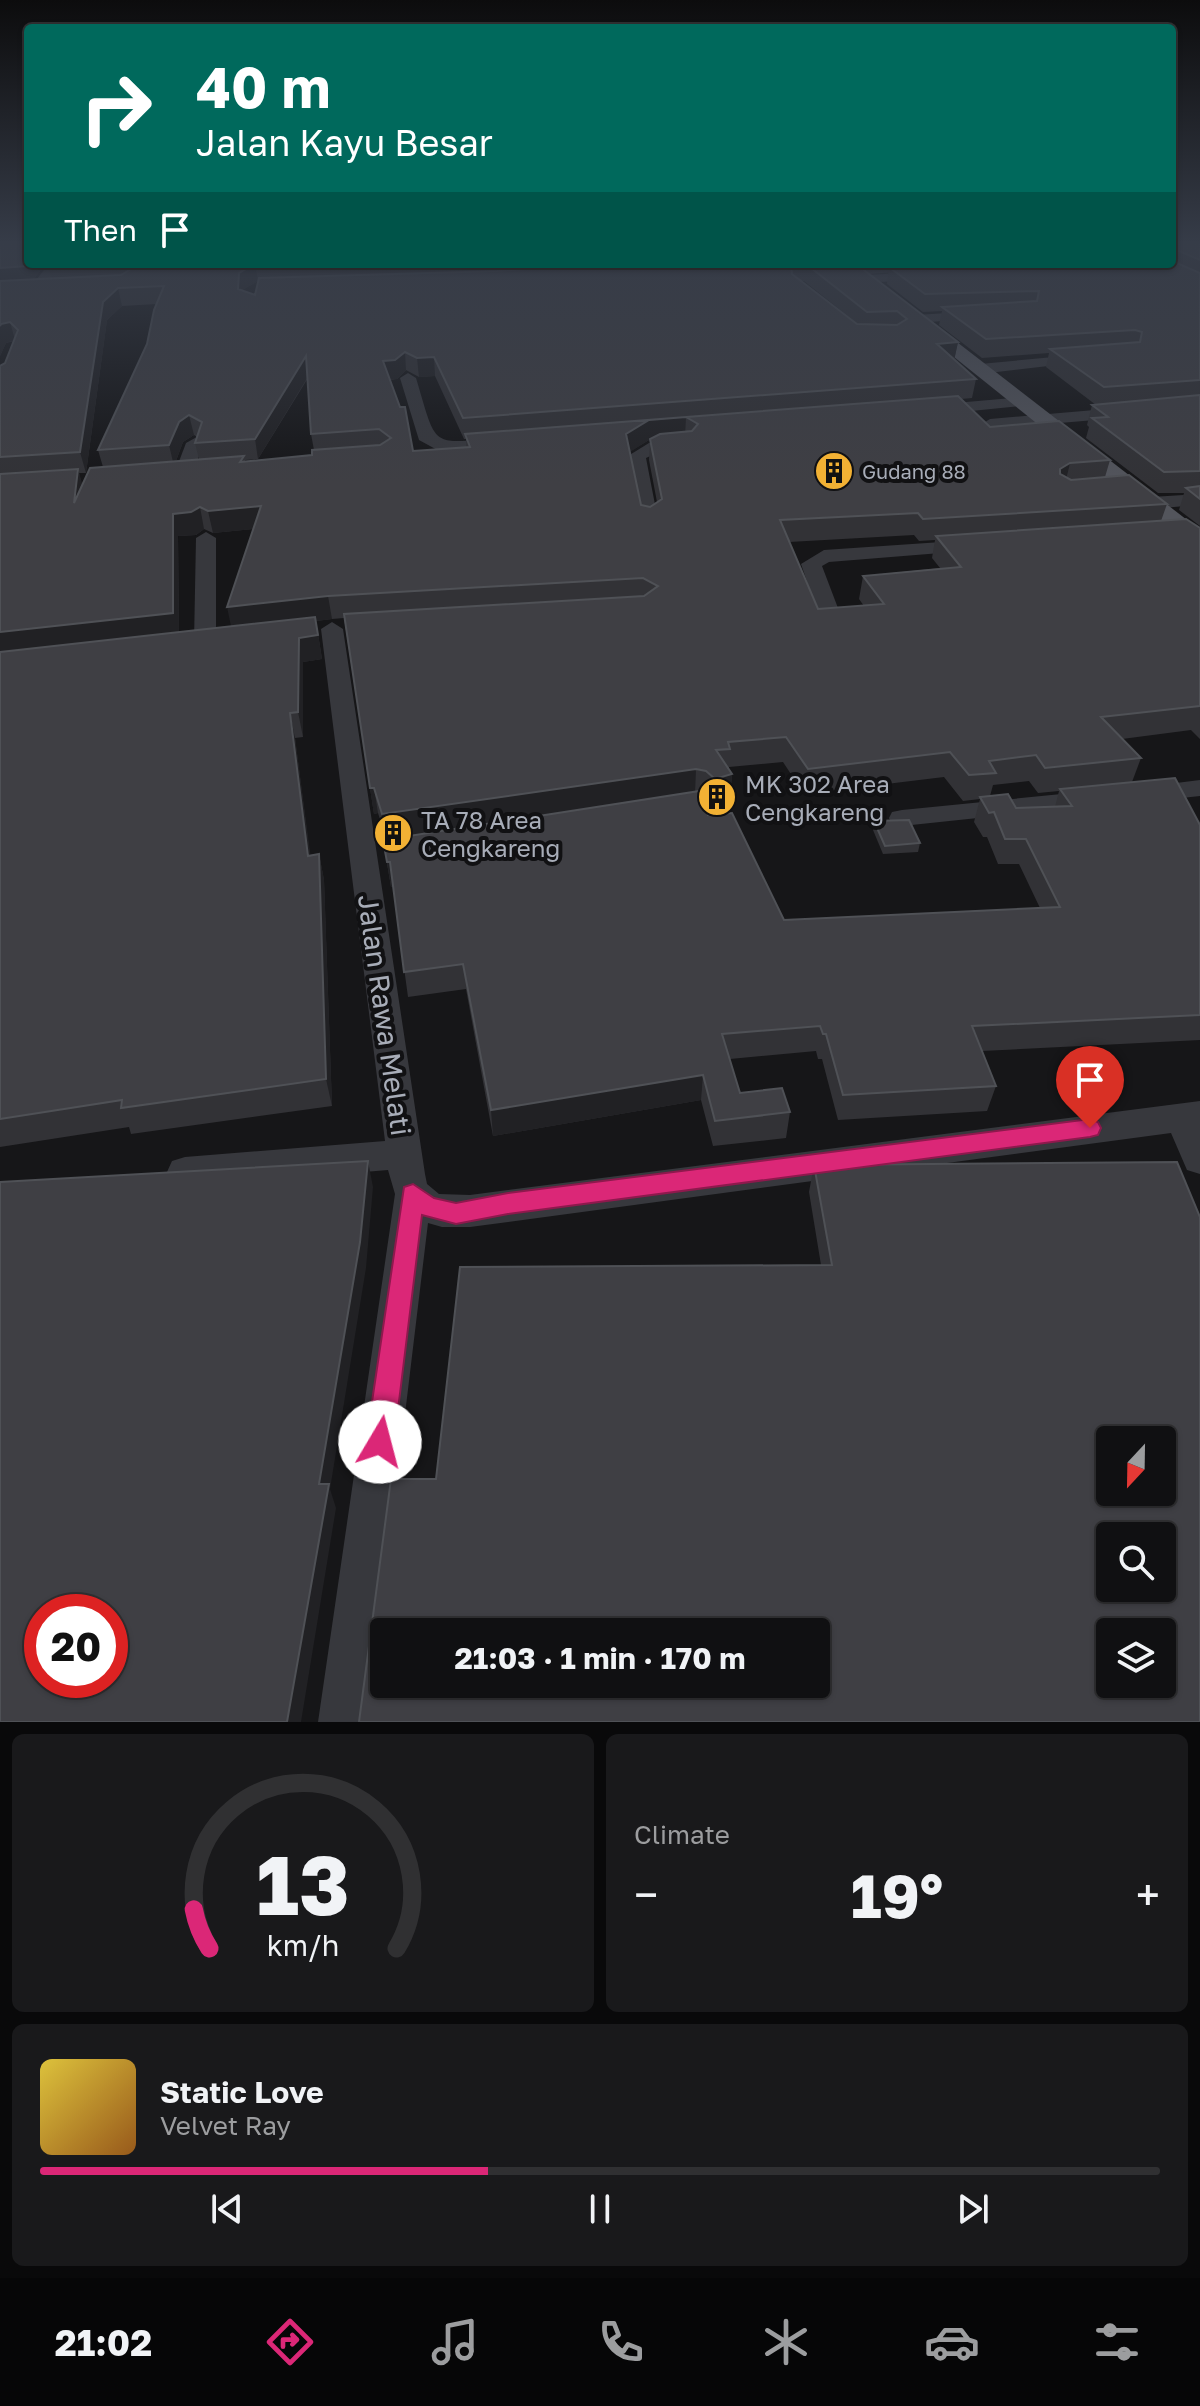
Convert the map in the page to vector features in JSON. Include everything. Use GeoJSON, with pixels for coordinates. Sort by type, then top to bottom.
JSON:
{"type":"FeatureCollection","features":[{"type":"Feature","properties":{"kind":"main road"},"geometry":{"type":"LineString","coordinates":[[923,323],[976,360],[999,384],[1194,538]]}},
{"type":"Feature","properties":{"kind":"street"},"geometry":{"type":"LineString","coordinates":[[976,360],[1099,357]]}},
{"type":"Feature","properties":{"kind":"street"},"geometry":{"type":"LineString","coordinates":[[408,378],[425,436],[444,448],[519,442]]}},
{"type":"Feature","properties":{"kind":"street"},"geometry":{"type":"LineString","coordinates":[[999,384],[1031,381]]}},
{"type":"Feature","properties":{"kind":"street"},"geometry":{"type":"LineString","coordinates":[[1074,400],[1024,403],[923,419],[965,425],[1200,406]]}},
{"type":"Feature","properties":{"kind":"street"},"geometry":{"type":"LineString","coordinates":[[654,431],[685,428]]}},
{"type":"Feature","properties":{"kind":"street"},"geometry":{"type":"LineString","coordinates":[[195,443],[176,473],[211,470]]}},
{"type":"Feature","properties":{"kind":"street"},"geometry":{"type":"LineString","coordinates":[[648,520],[637,456],[655,447],[703,444]]}},
{"type":"Feature","properties":{"kind":"street"},"geometry":{"type":"LineString","coordinates":[[1097,490],[1132,488]]}},
{"type":"Feature","properties":{"kind":"street"},"geometry":{"type":"LineString","coordinates":[[1151,503],[1197,499]]}},
{"type":"Feature","properties":{"kind":"street"},"geometry":{"type":"LineString","coordinates":[[1159,535],[1194,538]]}},
{"type":"Feature","properties":{"kind":"street"},"geometry":{"type":"LineString","coordinates":[[206,538],[197,643],[233,639]]}},
{"type":"Feature","properties":{"kind":"street"},"geometry":{"type":"LineString","coordinates":[[830,616],[811,564],[824,556],[992,545]]}},
{"type":"Feature","properties":{"kind":"street","name":"Jalan Rawa Melati"},"geometry":{"type":"LineString","coordinates":[[155,1174],[408,1174],[328,630]]}},
{"type":"Feature","properties":{"kind":"street"},"geometry":{"type":"LineString","coordinates":[[902,818],[1200,788]]}},
{"type":"Feature","properties":{"kind":"street"},"geometry":{"type":"LineString","coordinates":[[363,855],[395,851]]}},
{"type":"Feature","properties":{"kind":"street"},"geometry":{"type":"LineString","coordinates":[[408,1174],[427,1206],[456,1214],[539,1199],[1191,1116],[1200,1159]]}},
{"type":"Feature","properties":{"kind":"street"},"geometry":{"type":"LineString","coordinates":[[343,1722],[408,1174]]}},
{"type":"Feature","properties":{"kind":"building"},"geometry":{"type":"Polygon","coordinates":[[[11,323],[100,323],[80,452],[0,457],[0,366],[5,363],[18,330],[11,323]]]}},
{"type":"Feature","properties":{"kind":"building"},"geometry":{"type":"Polygon","coordinates":[[[151,323],[934,323],[958,342],[937,344],[976,379],[463,418],[434,357],[417,358],[405,352],[395,360],[383,361],[400,407],[405,407],[413,451],[470,447],[465,434],[958,396],[990,427],[1059,421],[1110,460],[1070,463],[1060,469],[1060,474],[1071,480],[1129,475],[1167,504],[923,519],[918,513],[780,520],[818,609],[884,604],[863,576],[961,567],[936,536],[1186,519],[1200,528],[1200,706],[1101,717],[1141,758],[1045,768],[1036,755],[989,761],[996,773],[969,775],[950,752],[808,769],[786,737],[728,742],[730,749],[716,750],[732,774],[715,779],[706,771],[696,769],[382,814],[374,788],[370,788],[344,614],[644,596],[658,586],[643,578],[328,596],[227,607],[261,506],[208,511],[200,507],[191,512],[173,514],[173,613],[0,632],[0,474],[78,469],[74,503],[90,468],[244,456],[240,462],[312,455],[312,450],[380,445],[391,438],[379,429],[311,434],[306,356],[255,439],[195,443],[202,422],[189,415],[179,422],[169,445],[98,450],[147,344],[151,323]],[[686,417],[649,420],[626,434],[641,505],[650,507],[662,499],[650,439],[660,434],[692,431],[698,424],[686,417]]]}},
{"type":"Feature","properties":{"kind":"building"},"geometry":{"type":"Polygon","coordinates":[[[964,323],[1200,323],[1200,380],[1104,387],[1050,349],[1140,342],[1142,332],[1135,330],[986,339],[964,323]]]}},
{"type":"Feature","properties":{"kind":"building"},"geometry":{"type":"Polygon","coordinates":[[[1200,395],[1200,471],[1164,472],[1092,418],[1108,417],[1092,405],[1200,395]]]}},
{"type":"Feature","properties":{"kind":"building"},"geometry":{"type":"Polygon","coordinates":[[[1200,486],[1200,499],[1186,488],[1200,486]]]}},
{"type":"Feature","properties":{"kind":"building"},"geometry":{"type":"Polygon","coordinates":[[[315,617],[318,635],[299,638],[298,712],[290,713],[308,856],[319,854],[326,1079],[121,1108],[122,1100],[0,1119],[0,652],[315,617]]]}},
{"type":"Feature","properties":{"kind":"building"},"geometry":{"type":"Polygon","coordinates":[[[1175,778],[1200,825],[1200,1015],[972,1026],[996,1086],[843,1095],[826,1034],[820,1026],[722,1034],[740,1093],[782,1088],[790,1112],[715,1121],[703,1075],[491,1110],[463,964],[404,972],[390,862],[387,862],[383,840],[706,790],[708,815],[732,813],[784,920],[1060,907],[1026,839],[1005,839],[994,812],[989,813],[980,797],[1008,794],[1016,808],[1072,806],[1060,789],[1175,778]]]}},
{"type":"Feature","properties":{"kind":"building"},"geometry":{"type":"Polygon","coordinates":[[[909,820],[920,843],[885,846],[874,821],[909,820]]]}},
{"type":"Feature","properties":{"kind":"building"},"geometry":{"type":"Polygon","coordinates":[[[368,1161],[360,1242],[319,1484],[329,1484],[287,1722],[0,1722],[0,1182],[368,1161]]]}},
{"type":"Feature","properties":{"kind":"building"},"geometry":{"type":"Polygon","coordinates":[[[1177,1162],[1200,1217],[1200,1722],[359,1722],[370,1638],[370,1698],[830,1698],[830,1618],[373,1618],[391,1479],[436,1479],[460,1267],[832,1265],[814,1165],[1177,1162]]]}},
{"type":"Feature","properties":{"kind":"place","name":"Gudang 88"},"geometry":{"type":"Point","coordinates":[834,471]}},
{"type":"Feature","properties":{"kind":"place","name":"MK 302 Area Cengkareng"},"geometry":{"type":"Point","coordinates":[717,797]}},
{"type":"Feature","properties":{"kind":"place","name":"TA 78 Area Cengkareng"},"geometry":{"type":"Point","coordinates":[393,833]}},
{"type":"Feature","properties":{"kind":"route"},"geometry":{"type":"LineString","coordinates":[[380,1442],[413,1194],[427,1206],[456,1214],[508,1204],[1090,1128]]}}]}
